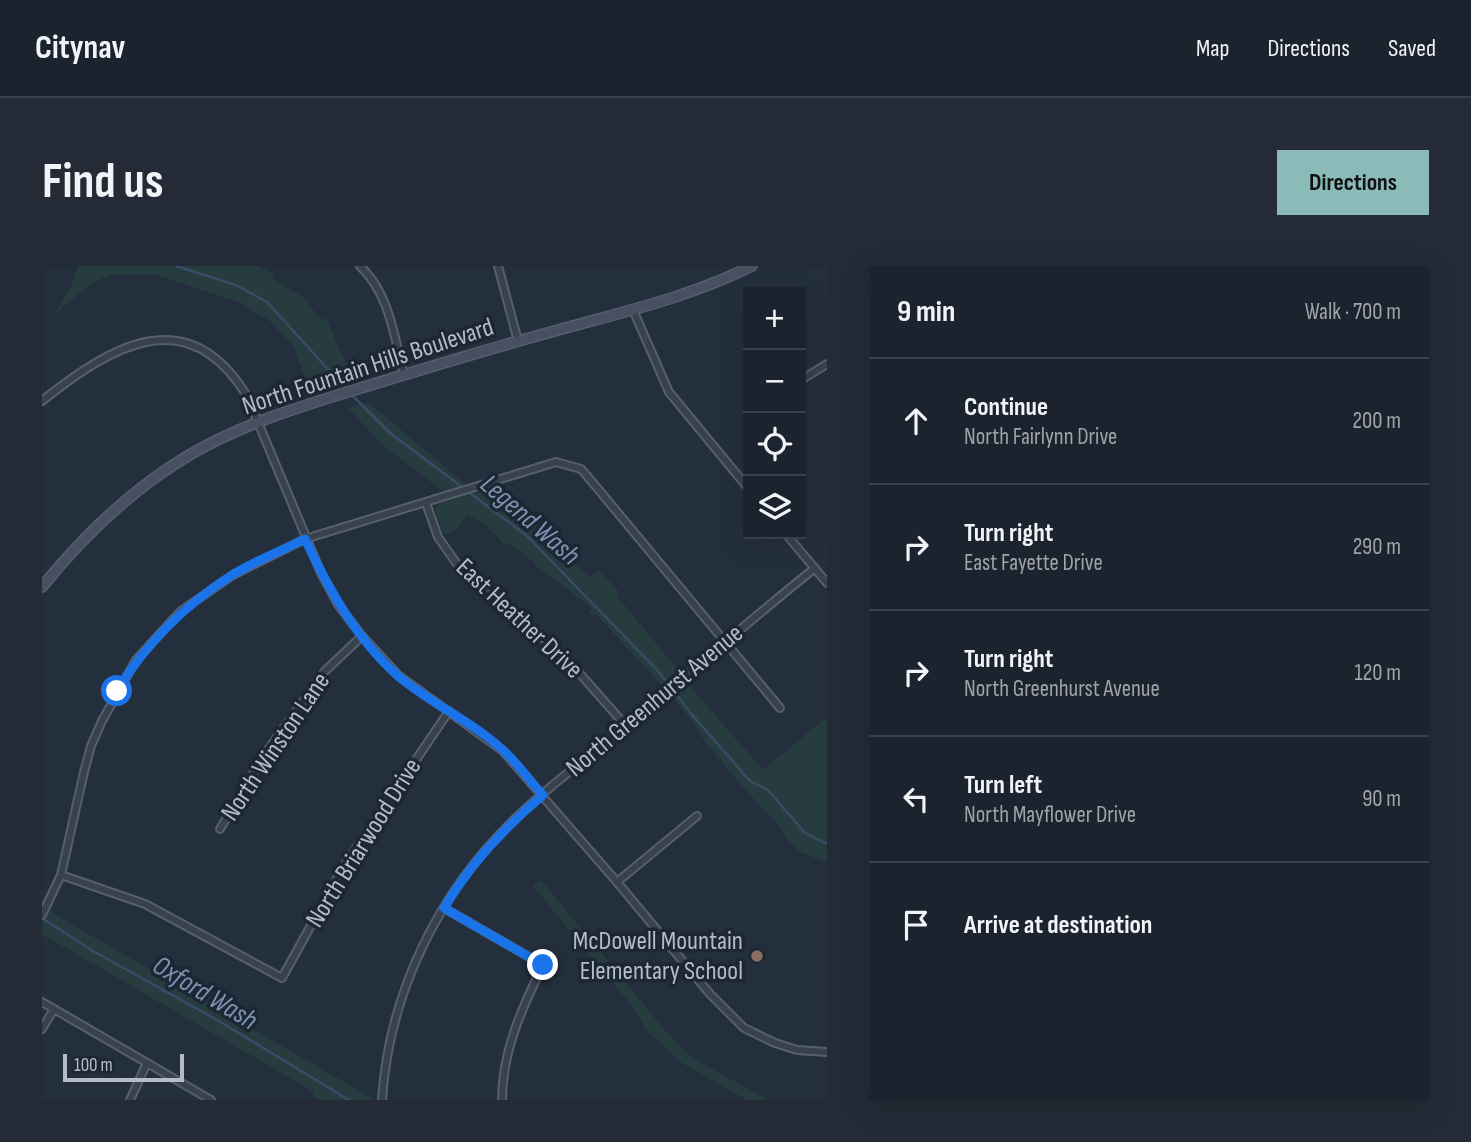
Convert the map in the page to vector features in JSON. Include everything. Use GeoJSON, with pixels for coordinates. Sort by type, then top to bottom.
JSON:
{"type":"FeatureCollection","features":[{"type":"Feature","properties":{"kind":"main road","name":"North Fountain Hills Boulevard"},"geometry":{"type":"LineString","coordinates":[[42,587],[100,522],[149,482],[192,453],[258,422],[307,404],[404,375],[633,310],[716,283],[752,266]]}},
{"type":"Feature","properties":{"kind":"street"},"geometry":{"type":"LineString","coordinates":[[360,266],[372,277],[383,297],[404,375]]}},
{"type":"Feature","properties":{"kind":"street"},"geometry":{"type":"LineString","coordinates":[[498,266],[518,341]]}},
{"type":"Feature","properties":{"kind":"street"},"geometry":{"type":"LineString","coordinates":[[633,310],[669,392],[743,482]]}},
{"type":"Feature","properties":{"kind":"street"},"geometry":{"type":"LineString","coordinates":[[42,401],[121,349],[147,339],[172,340],[195,345],[214,354],[235,377],[258,422],[321,573],[339,606],[362,636],[398,675],[503,751],[710,993],[744,1028],[797,1050],[827,1052]]}},
{"type":"Feature","properties":{"kind":"street"},"geometry":{"type":"LineString","coordinates":[[806,377],[827,364]]}},
{"type":"Feature","properties":{"kind":"street"},"geometry":{"type":"LineString","coordinates":[[42,915],[61,875],[92,746],[117,691],[135,660],[181,611],[233,575],[305,539],[556,462],[581,469],[780,708]]}},
{"type":"Feature","properties":{"kind":"street","name":"East Heather Drive"},"geometry":{"type":"LineString","coordinates":[[426,503],[438,537],[466,577],[547,640],[626,726]]}},
{"type":"Feature","properties":{"kind":"street"},"geometry":{"type":"LineString","coordinates":[[790,539],[827,583]]}},
{"type":"Feature","properties":{"kind":"street","name":"North Greenhurst Avenue"},"geometry":{"type":"LineString","coordinates":[[382,1100],[383,1078],[400,1005],[417,958],[444,908],[478,858],[518,816],[724,641],[815,568]]}},
{"type":"Feature","properties":{"kind":"street","name":"North Winston Lane"},"geometry":{"type":"LineString","coordinates":[[220,829],[265,754],[324,671],[362,636]]}},
{"type":"Feature","properties":{"kind":"street","name":"North Briarwood Drive"},"geometry":{"type":"LineString","coordinates":[[61,875],[145,904],[282,978],[342,869],[449,711]]}},
{"type":"Feature","properties":{"kind":"street"},"geometry":{"type":"LineString","coordinates":[[617,882],[697,816]]}},
{"type":"Feature","properties":{"kind":"street"},"geometry":{"type":"LineString","coordinates":[[444,908],[543,965],[512,1035],[505,1065],[502,1100]]}},
{"type":"Feature","properties":{"kind":"street"},"geometry":{"type":"LineString","coordinates":[[42,1002],[211,1100]]}},
{"type":"Feature","properties":{"kind":"street"},"geometry":{"type":"LineString","coordinates":[[42,1029],[54,1009]]}},
{"type":"Feature","properties":{"kind":"street"},"geometry":{"type":"LineString","coordinates":[[130,1100],[147,1063]]}},
{"type":"Feature","properties":{"kind":"green space"},"geometry":{"type":"Polygon","coordinates":[[[78,266],[257,266],[274,274],[272,278],[304,298],[321,320],[326,318],[352,377],[309,389],[294,347],[270,321],[238,302],[153,274],[110,275],[92,283],[54,315],[71,286],[78,266]]]}},
{"type":"Feature","properties":{"kind":"green space"},"geometry":{"type":"Polygon","coordinates":[[[368,402],[476,493],[481,491],[529,529],[532,523],[558,534],[550,544],[590,577],[599,570],[619,592],[616,595],[680,672],[662,686],[597,615],[589,614],[592,608],[509,543],[506,546],[484,523],[467,515],[456,530],[444,535],[435,510],[439,504],[453,499],[390,453],[348,408],[368,402]]]}},
{"type":"Feature","properties":{"kind":"green space"},"geometry":{"type":"Polygon","coordinates":[[[689,685],[763,770],[827,717],[827,862],[802,853],[790,843],[777,823],[705,742],[673,697],[689,685]]]}},
{"type":"Feature","properties":{"kind":"green space"},"geometry":{"type":"Polygon","coordinates":[[[541,880],[664,1029],[691,1057],[768,1100],[747,1100],[682,1063],[647,1031],[632,1006],[533,886],[541,880]]]}},
{"type":"Feature","properties":{"kind":"green space"},"geometry":{"type":"Polygon","coordinates":[[[42,907],[375,1100],[322,1100],[313,1096],[314,1092],[42,934],[42,907]]]}},
{"type":"Feature","properties":{"kind":"waterway","name":"Legend Wash"},"geometry":{"type":"LineString","coordinates":[[176,266],[236,285],[267,302],[347,390]]}},
{"type":"Feature","properties":{"kind":"waterway","name":"Legend Wash"},"geometry":{"type":"LineString","coordinates":[[352,395],[390,433],[526,535],[658,671],[750,781],[768,790],[805,833],[827,844]]}},
{"type":"Feature","properties":{"kind":"waterway","name":"Oxford Wash"},"geometry":{"type":"LineString","coordinates":[[42,918],[93,951],[219,1021],[349,1100]]}},
{"type":"Feature","properties":{"kind":"place","name":"McDowell Mountain Elementary School"},"geometry":{"type":"Point","coordinates":[757,956]}},
{"type":"Feature","properties":{"kind":"route"},"geometry":{"type":"LineString","coordinates":[[117,691],[135,660],[181,611],[233,575],[305,539],[339,606],[398,675],[503,751],[543,795],[518,816],[478,858],[444,908],[543,965]]}}]}
